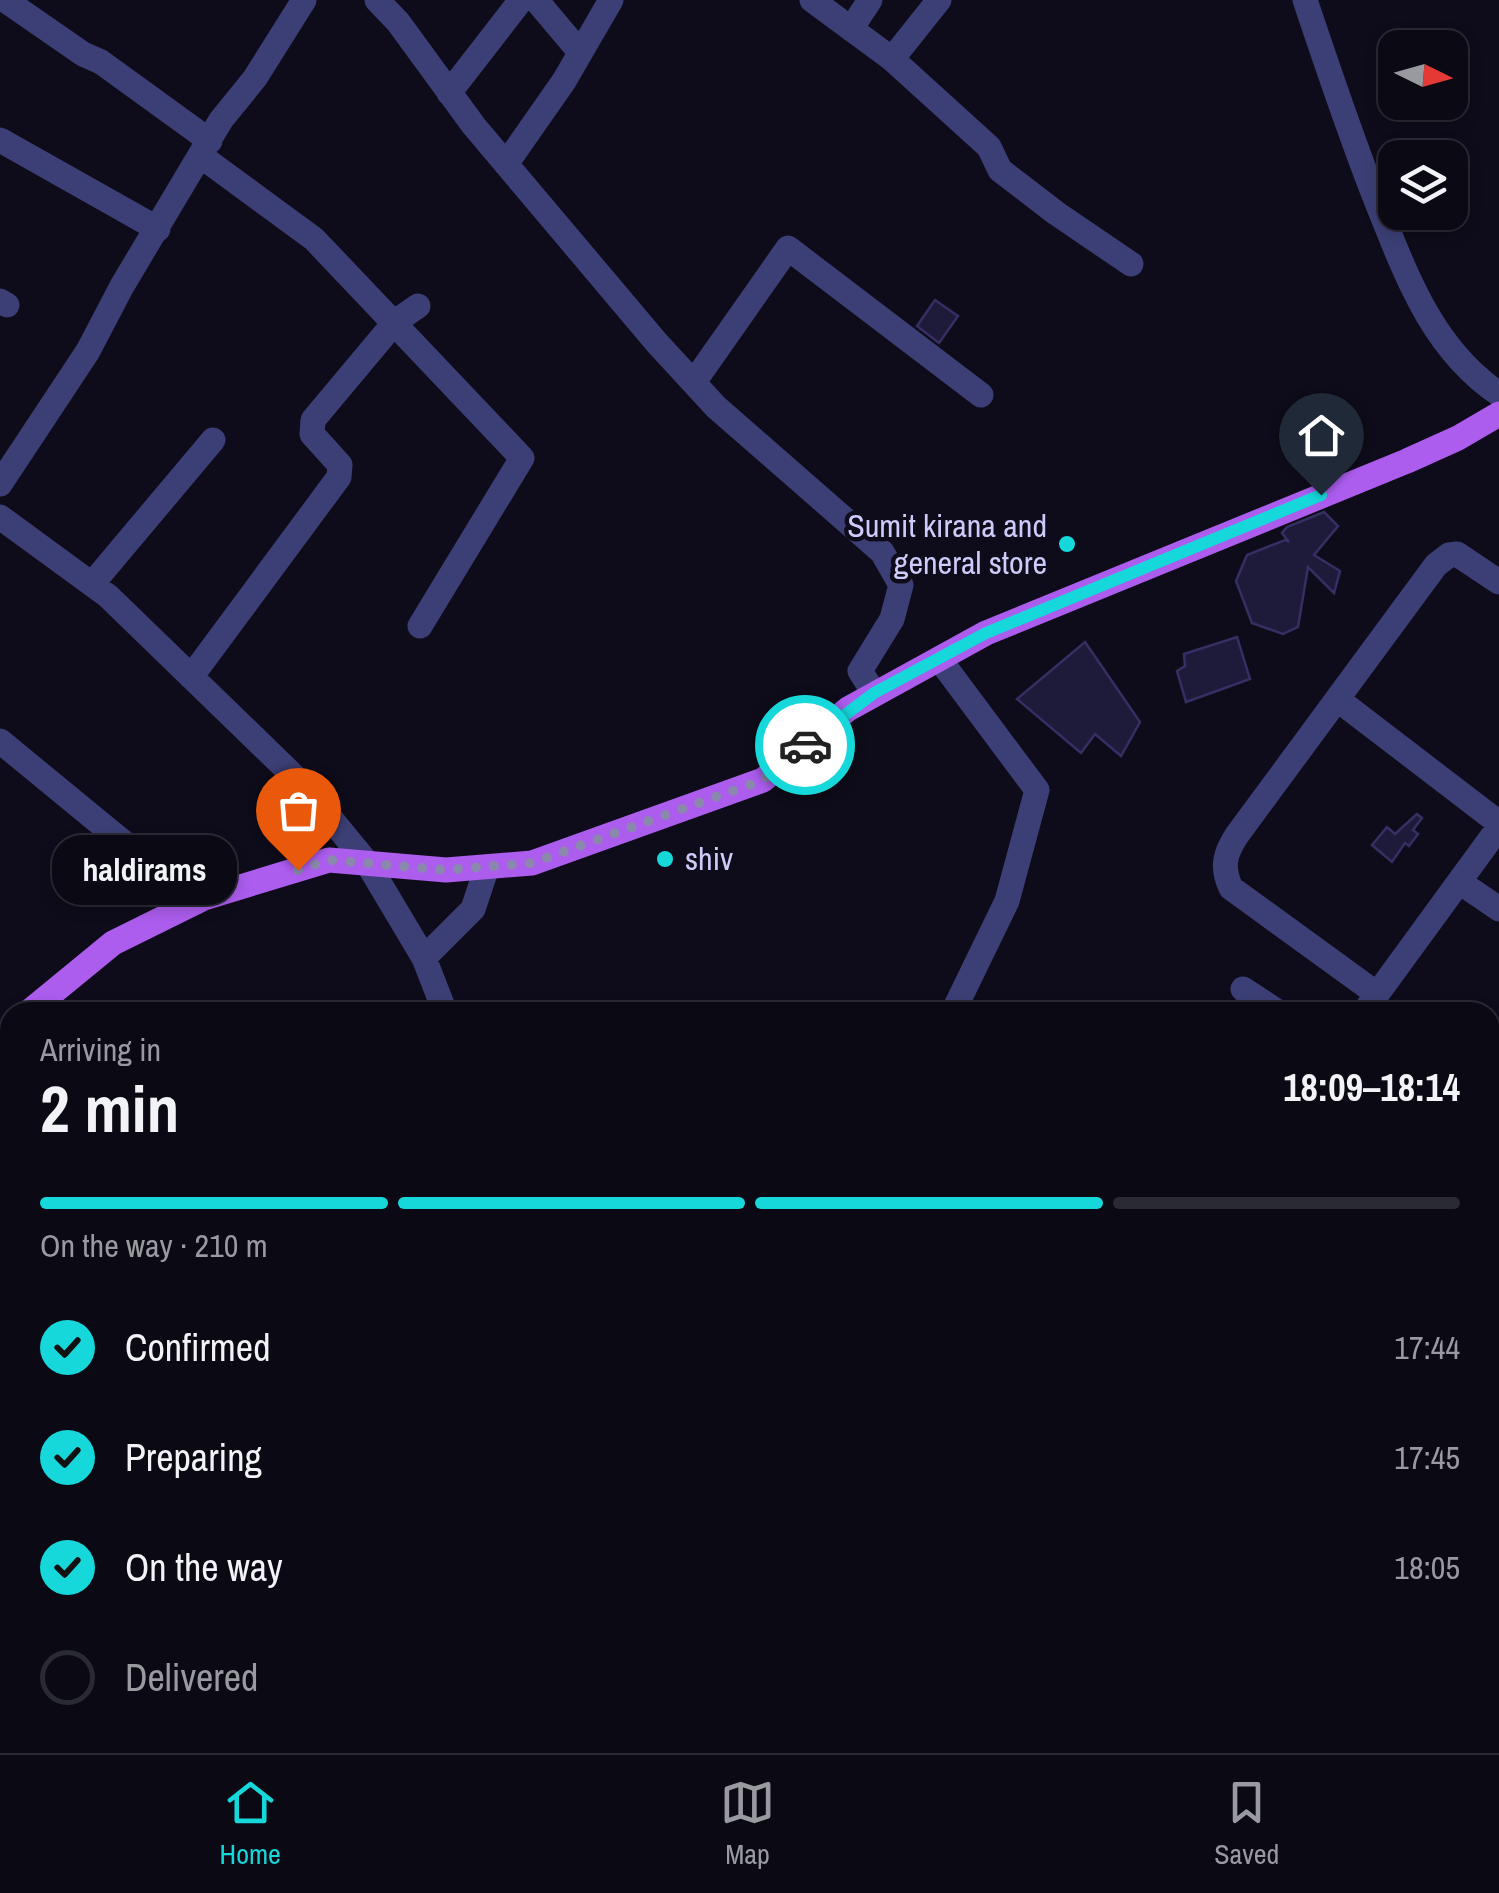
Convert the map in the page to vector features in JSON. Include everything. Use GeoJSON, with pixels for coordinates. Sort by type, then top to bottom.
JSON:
{"type":"FeatureCollection","features":[{"type":"Feature","properties":{"kind":"main road"},"geometry":{"type":"LineString","coordinates":[[40,1002],[113,943],[196,902],[329,860],[446,870],[532,863],[763,780],[848,710],[986,633],[1433,450],[1499,414]]}},
{"type":"Feature","properties":{"kind":"street"},"geometry":{"type":"LineString","coordinates":[[6,0],[83,54],[101,62],[299,226],[522,458],[420,626]]}},
{"type":"Feature","properties":{"kind":"street"},"geometry":{"type":"LineString","coordinates":[[0,484],[88,351],[122,286],[206,149],[304,0]]}},
{"type":"Feature","properties":{"kind":"street"},"geometry":{"type":"LineString","coordinates":[[377,0],[506,164],[694,382],[716,406],[882,552],[901,585],[892,619],[860,671],[874,693]]}},
{"type":"Feature","properties":{"kind":"street"},"geometry":{"type":"LineString","coordinates":[[449,93],[520,0]]}},
{"type":"Feature","properties":{"kind":"street"},"geometry":{"type":"LineString","coordinates":[[536,0],[579,51]]}},
{"type":"Feature","properties":{"kind":"street"},"geometry":{"type":"LineString","coordinates":[[506,164],[564,81],[611,0]]}},
{"type":"Feature","properties":{"kind":"street"},"geometry":{"type":"LineString","coordinates":[[812,0],[892,60],[989,147],[1000,170],[1131,264]]}},
{"type":"Feature","properties":{"kind":"street"},"geometry":{"type":"LineString","coordinates":[[851,29],[870,0]]}},
{"type":"Feature","properties":{"kind":"street"},"geometry":{"type":"LineString","coordinates":[[892,60],[939,0]]}},
{"type":"Feature","properties":{"kind":"street"},"geometry":{"type":"LineString","coordinates":[[1305,0],[1358,154],[1416,297],[1434,328],[1466,368],[1499,394]]}},
{"type":"Feature","properties":{"kind":"street"},"geometry":{"type":"LineString","coordinates":[[0,140],[158,229]]}},
{"type":"Feature","properties":{"kind":"street"},"geometry":{"type":"LineString","coordinates":[[694,382],[788,248],[981,396]]}},
{"type":"Feature","properties":{"kind":"street"},"geometry":{"type":"LineString","coordinates":[[192,677],[339,477],[340,465],[312,434],[313,420],[395,322],[418,306]]}},
{"type":"Feature","properties":{"kind":"street"},"geometry":{"type":"LineString","coordinates":[[92,584],[213,440]]}},
{"type":"Feature","properties":{"kind":"street"},"geometry":{"type":"LineString","coordinates":[[0,517],[92,584],[304,786],[368,864],[424,958],[441,1002]]}},
{"type":"Feature","properties":{"kind":"street"},"geometry":{"type":"LineString","coordinates":[[1369,1002],[1231,888],[1224,867],[1230,846],[1442,559],[1449,555],[1464,556],[1499,582]]}},
{"type":"Feature","properties":{"kind":"street"},"geometry":{"type":"LineString","coordinates":[[940,660],[1036,790],[1007,901],[958,1002]]}},
{"type":"Feature","properties":{"kind":"street"},"geometry":{"type":"LineString","coordinates":[[1336,699],[1499,825],[1461,883],[1371,1002]]}},
{"type":"Feature","properties":{"kind":"street"},"geometry":{"type":"LineString","coordinates":[[0,742],[196,902]]}},
{"type":"Feature","properties":{"kind":"street"},"geometry":{"type":"LineString","coordinates":[[424,958],[472,909],[486,867]]}},
{"type":"Feature","properties":{"kind":"street"},"geometry":{"type":"LineString","coordinates":[[1461,883],[1499,909]]}},
{"type":"Feature","properties":{"kind":"street"},"geometry":{"type":"LineString","coordinates":[[1244,989],[1263,1002]]}},
{"type":"Feature","properties":{"kind":"building"},"geometry":{"type":"Polygon","coordinates":[[[935,300],[958,316],[939,343],[917,326],[935,300]]]}},
{"type":"Feature","properties":{"kind":"building"},"geometry":{"type":"Polygon","coordinates":[[[1324,512],[1338,526],[1314,555],[1340,571],[1334,593],[1308,567],[1298,627],[1283,634],[1252,623],[1236,581],[1247,555],[1285,540],[1289,542],[1282,533],[1287,527],[1324,512]]]}},
{"type":"Feature","properties":{"kind":"building"},"geometry":{"type":"Polygon","coordinates":[[[1237,637],[1250,679],[1186,702],[1177,671],[1185,666],[1184,654],[1237,637]]]}},
{"type":"Feature","properties":{"kind":"building"},"geometry":{"type":"Polygon","coordinates":[[[1085,642],[1140,722],[1121,756],[1095,734],[1081,753],[1017,699],[1085,642]]]}},
{"type":"Feature","properties":{"kind":"building"},"geometry":{"type":"Polygon","coordinates":[[[1417,814],[1422,818],[1413,830],[1418,834],[1409,846],[1405,843],[1392,862],[1372,845],[1387,827],[1395,834],[1417,814]]]}},
{"type":"Feature","properties":{"kind":"way so far"},"geometry":{"type":"LineString","coordinates":[[298,870],[329,860],[446,870],[532,863],[763,780],[805,745]]}},
{"type":"Feature","properties":{"kind":"place","name":"Sumit kirana and general store"},"geometry":{"type":"Point","coordinates":[1067,544]}},
{"type":"Feature","properties":{"kind":"place","name":"shiv"},"geometry":{"type":"Point","coordinates":[665,859]}},
{"type":"Feature","properties":{"kind":"place","name":"haldirams"},"geometry":{"type":"Point","coordinates":[298,870]}},
{"type":"Feature","properties":{"kind":"route"},"geometry":{"type":"LineString","coordinates":[[805,745],[874,693],[986,633],[1321,495]]}}]}
